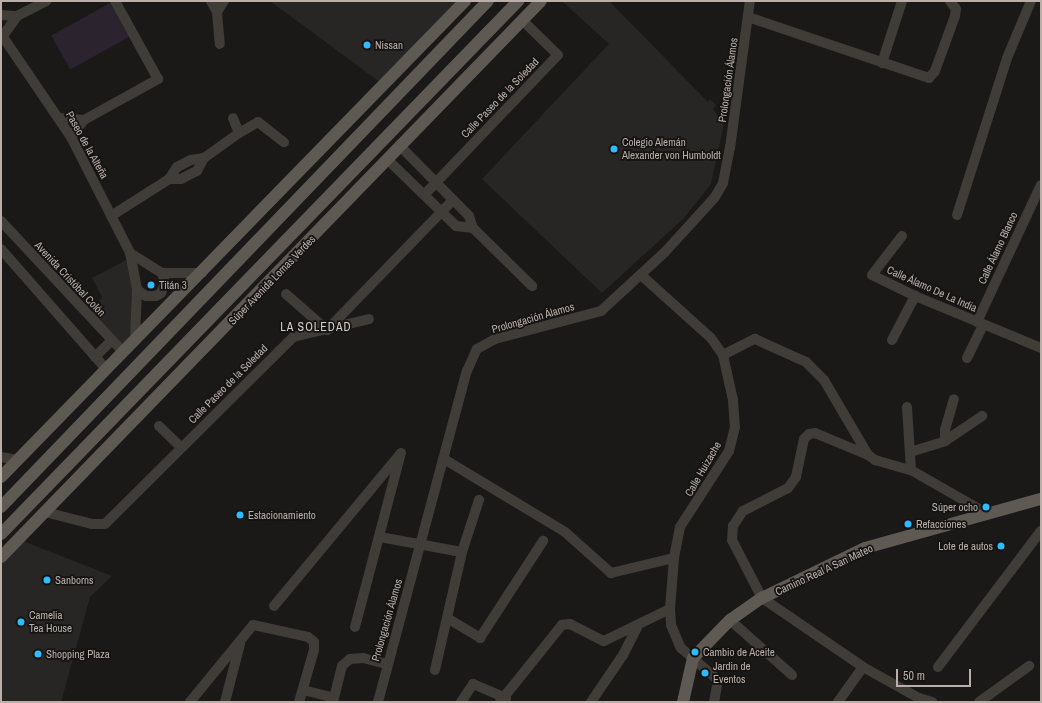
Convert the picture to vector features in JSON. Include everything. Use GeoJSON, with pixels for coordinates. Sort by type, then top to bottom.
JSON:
{"type":"FeatureCollection","features":[{"type":"Feature","properties":{"kind":"main road"},"geometry":{"type":"LineString","coordinates":[[1,477],[375,97],[465,1]]}},
{"type":"Feature","properties":{"kind":"main road"},"geometry":{"type":"LineString","coordinates":[[1,506],[488,1]]}},
{"type":"Feature","properties":{"kind":"main road","name":"Súper Avenida Lomas Verdes"},"geometry":{"type":"LineString","coordinates":[[1,534],[518,1]]}},
{"type":"Feature","properties":{"kind":"main road","name":"Súper Avenida Lomas Verdes"},"geometry":{"type":"LineString","coordinates":[[1,558],[541,1]]}},
{"type":"Feature","properties":{"kind":"main road"},"geometry":{"type":"LineString","coordinates":[[444,102],[458,62]]}},
{"type":"Feature","properties":{"kind":"main road"},"geometry":{"type":"LineString","coordinates":[[375,97],[402,89]]}},
{"type":"Feature","properties":{"kind":"main road","name":"Camino Real A San Mateo"},"geometry":{"type":"LineString","coordinates":[[693,658],[730,620],[762,598],[865,548],[986,513],[1041,499]]}},
{"type":"Feature","properties":{"kind":"main road"},"geometry":{"type":"LineString","coordinates":[[683,702],[693,658]]}},
{"type":"Feature","properties":{"kind":"street"},"geometry":{"type":"LineString","coordinates":[[2,36],[17,16],[46,1]]}},
{"type":"Feature","properties":{"kind":"street"},"geometry":{"type":"LineString","coordinates":[[71,137],[84,120],[158,79],[115,1]]}},
{"type":"Feature","properties":{"kind":"street"},"geometry":{"type":"LineString","coordinates":[[211,1],[217,12],[220,44]]}},
{"type":"Feature","properties":{"kind":"street"},"geometry":{"type":"LineString","coordinates":[[217,12],[224,1]]}},
{"type":"Feature","properties":{"kind":"street","name":"Prolongación Álamos"},"geometry":{"type":"LineString","coordinates":[[378,702],[387,664],[422,544],[467,371],[478,349],[495,339],[602,311],[641,275],[698,218],[723,183],[738,103],[750,1]]}},
{"type":"Feature","properties":{"kind":"street"},"geometry":{"type":"LineString","coordinates":[[882,63],[902,1]]}},
{"type":"Feature","properties":{"kind":"street"},"geometry":{"type":"LineString","coordinates":[[748,17],[924,78],[932,76],[955,16],[956,9],[950,1]]}},
{"type":"Feature","properties":{"kind":"street"},"geometry":{"type":"LineString","coordinates":[[957,215],[1007,58],[1031,1]]}},
{"type":"Feature","properties":{"kind":"street"},"geometry":{"type":"LineString","coordinates":[[1,15],[17,16]]}},
{"type":"Feature","properties":{"kind":"street","name":"Calle Paseo de la Soledad"},"geometry":{"type":"LineString","coordinates":[[424,194],[558,55],[522,20]]}},
{"type":"Feature","properties":{"kind":"street","name":"Paseo de la Alteña"},"geometry":{"type":"LineString","coordinates":[[2,36],[60,118],[130,253],[137,290],[136,339]]}},
{"type":"Feature","properties":{"kind":"street"},"geometry":{"type":"LineString","coordinates":[[60,118],[84,120]]}},
{"type":"Feature","properties":{"kind":"street"},"geometry":{"type":"LineString","coordinates":[[233,118],[239,133]]}},
{"type":"Feature","properties":{"kind":"street"},"geometry":{"type":"LineString","coordinates":[[111,216],[169,179],[177,167],[191,160],[204,158],[239,133],[258,122],[284,142]]}},
{"type":"Feature","properties":{"kind":"street"},"geometry":{"type":"LineString","coordinates":[[401,147],[469,216],[473,228],[532,286]]}},
{"type":"Feature","properties":{"kind":"street"},"geometry":{"type":"LineString","coordinates":[[388,160],[456,226],[473,228]]}},
{"type":"Feature","properties":{"kind":"street","name":"Calle Álamo Blanco"},"geometry":{"type":"LineString","coordinates":[[980,323],[1041,185]]}},
{"type":"Feature","properties":{"kind":"street"},"geometry":{"type":"LineString","coordinates":[[286,294],[327,330],[443,213],[453,200]]}},
{"type":"Feature","properties":{"kind":"street","name":"Avenida Cristóbal Colón"},"geometry":{"type":"LineString","coordinates":[[1,221],[123,352]]}},
{"type":"Feature","properties":{"kind":"street","name":"Calle Álamo De La India"},"geometry":{"type":"LineString","coordinates":[[902,236],[872,275],[915,296],[1041,348]]}},
{"type":"Feature","properties":{"kind":"street"},"geometry":{"type":"LineString","coordinates":[[1,250],[106,370]]}},
{"type":"Feature","properties":{"kind":"street"},"geometry":{"type":"LineString","coordinates":[[130,253],[162,273],[202,273]]}},
{"type":"Feature","properties":{"kind":"street"},"geometry":{"type":"LineString","coordinates":[[137,290],[146,296],[156,296],[161,293],[164,283],[162,273]]}},
{"type":"Feature","properties":{"kind":"street","name":"Calle Huizache"},"geometry":{"type":"LineString","coordinates":[[641,275],[711,338],[723,356],[733,400],[734,427],[729,451],[680,527],[674,558],[670,609],[674,636],[681,648],[718,680],[714,702]]}},
{"type":"Feature","properties":{"kind":"street"},"geometry":{"type":"LineString","coordinates":[[892,340],[915,296]]}},
{"type":"Feature","properties":{"kind":"street","name":"Calle Paseo de la Soledad"},"geometry":{"type":"LineString","coordinates":[[45,512],[92,524],[105,524],[293,337],[369,319]]}},
{"type":"Feature","properties":{"kind":"street","name":"Calle Álamo De La India"},"geometry":{"type":"LineString","coordinates":[[967,358],[980,323]]}},
{"type":"Feature","properties":{"kind":"street"},"geometry":{"type":"LineString","coordinates":[[723,356],[742,344],[755,339],[806,362],[824,380],[868,455]]}},
{"type":"Feature","properties":{"kind":"street"},"geometry":{"type":"LineString","coordinates":[[95,357],[112,340]]}},
{"type":"Feature","properties":{"kind":"street"},"geometry":{"type":"LineString","coordinates":[[945,441],[945,430],[954,399]]}},
{"type":"Feature","properties":{"kind":"street"},"geometry":{"type":"LineString","coordinates":[[907,407],[911,470]]}},
{"type":"Feature","properties":{"kind":"street"},"geometry":{"type":"LineString","coordinates":[[910,452],[945,441],[982,416]]}},
{"type":"Feature","properties":{"kind":"street"},"geometry":{"type":"LineString","coordinates":[[159,426],[181,447]]}},
{"type":"Feature","properties":{"kind":"street"},"geometry":{"type":"LineString","coordinates":[[932,702],[918,700],[863,667],[762,598],[731,533],[743,511],[788,488],[796,477],[804,439],[809,434],[816,433],[868,455],[911,470],[986,513]]}},
{"type":"Feature","properties":{"kind":"street"},"geometry":{"type":"LineString","coordinates":[[274,606],[401,453],[355,627]]}},
{"type":"Feature","properties":{"kind":"street"},"geometry":{"type":"LineString","coordinates":[[1,457],[18,460]]}},
{"type":"Feature","properties":{"kind":"street"},"geometry":{"type":"LineString","coordinates":[[444,459],[565,532],[611,573],[674,558]]}},
{"type":"Feature","properties":{"kind":"street"},"geometry":{"type":"LineString","coordinates":[[436,670],[462,552],[479,500]]}},
{"type":"Feature","properties":{"kind":"street"},"geometry":{"type":"LineString","coordinates":[[938,667],[1041,531]]}},
{"type":"Feature","properties":{"kind":"street"},"geometry":{"type":"LineString","coordinates":[[380,537],[462,552]]}},
{"type":"Feature","properties":{"kind":"street"},"geometry":{"type":"LineString","coordinates":[[447,618],[480,638],[543,541]]}},
{"type":"Feature","properties":{"kind":"street"},"geometry":{"type":"LineString","coordinates":[[461,702],[474,684],[503,700],[562,625],[570,624],[604,641],[637,627],[670,609]]}},
{"type":"Feature","properties":{"kind":"street"},"geometry":{"type":"LineString","coordinates":[[730,620],[792,675]]}},
{"type":"Feature","properties":{"kind":"street"},"geometry":{"type":"LineString","coordinates":[[190,702],[253,626],[308,637],[314,642],[314,650],[299,702]]}},
{"type":"Feature","properties":{"kind":"street"},"geometry":{"type":"LineString","coordinates":[[591,702],[623,655],[637,627]]}},
{"type":"Feature","properties":{"kind":"street"},"geometry":{"type":"LineString","coordinates":[[225,702],[241,640]]}},
{"type":"Feature","properties":{"kind":"street"},"geometry":{"type":"LineString","coordinates":[[303,690],[334,700],[342,666],[350,659],[363,658],[387,664]]}},
{"type":"Feature","properties":{"kind":"street"},"geometry":{"type":"LineString","coordinates":[[979,702],[1029,666]]}},
{"type":"Feature","properties":{"kind":"street"},"geometry":{"type":"LineString","coordinates":[[838,702],[863,667]]}},
{"type":"Feature","properties":{"kind":"shaded area","name":"Nissan"},"geometry":{"type":"Polygon","coordinates":[[[270,1],[461,1],[381,83],[270,1]]]}},
{"type":"Feature","properties":{"kind":"shaded area","name":"Colegio Alemán Alexander von Humboldt"},"geometry":{"type":"Polygon","coordinates":[[[562,1],[609,1],[708,102],[710,99],[716,105],[713,109],[718,117],[725,119],[711,184],[683,219],[602,293],[482,179],[609,44],[562,1]]]}},
{"type":"Feature","properties":{"kind":"shaded area"},"geometry":{"type":"Polygon","coordinates":[[[110,3],[129,37],[70,70],[51,35],[110,3]]]}},
{"type":"Feature","properties":{"kind":"shaded area"},"geometry":{"type":"Polygon","coordinates":[[[130,258],[137,323],[123,351],[91,315],[102,297],[92,278],[130,258]]]}},
{"type":"Feature","properties":{"kind":"shaded area","name":"Shopping Plaza"},"geometry":{"type":"Polygon","coordinates":[[[23,541],[112,576],[90,597],[61,702],[1,702],[1,564],[23,541]]]}},
{"type":"Feature","properties":{"kind":"place","name":"Nissan"},"geometry":{"type":"Point","coordinates":[367,45]}},
{"type":"Feature","properties":{"kind":"place","name":"Colegio Alemán Alexander von Humboldt"},"geometry":{"type":"Point","coordinates":[614,149]}},
{"type":"Feature","properties":{"kind":"place","name":"Titán 3"},"geometry":{"type":"Point","coordinates":[151,285]}},
{"type":"Feature","properties":{"kind":"place","name":"Súper ocho"},"geometry":{"type":"Point","coordinates":[986,507]}},
{"type":"Feature","properties":{"kind":"place","name":"Estacionamiento"},"geometry":{"type":"Point","coordinates":[240,515]}},
{"type":"Feature","properties":{"kind":"place","name":"Refacciones"},"geometry":{"type":"Point","coordinates":[908,524]}},
{"type":"Feature","properties":{"kind":"place","name":"Lote de autos"},"geometry":{"type":"Point","coordinates":[1001,546]}},
{"type":"Feature","properties":{"kind":"place","name":"Sanborns"},"geometry":{"type":"Point","coordinates":[47,580]}},
{"type":"Feature","properties":{"kind":"place","name":"Camelia Tea House"},"geometry":{"type":"Point","coordinates":[21,622]}},
{"type":"Feature","properties":{"kind":"place","name":"Cambio de Aceite"},"geometry":{"type":"Point","coordinates":[695,652]}},
{"type":"Feature","properties":{"kind":"place","name":"Shopping Plaza"},"geometry":{"type":"Point","coordinates":[38,654]}},
{"type":"Feature","properties":{"kind":"place","name":"Jardin de Eventos"},"geometry":{"type":"Point","coordinates":[705,673]}},
{"type":"Feature","properties":{"kind":"district","name":"LA SOLEDAD"},"geometry":{"type":"Point","coordinates":[316,328]}}]}
